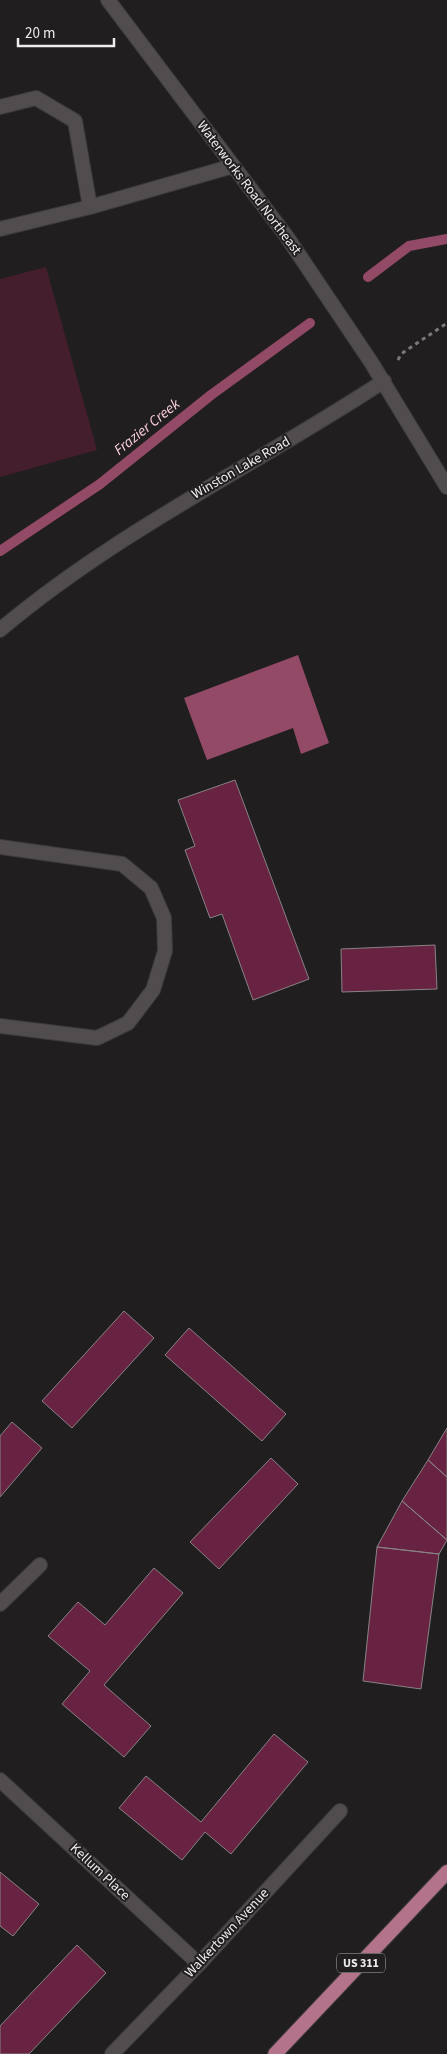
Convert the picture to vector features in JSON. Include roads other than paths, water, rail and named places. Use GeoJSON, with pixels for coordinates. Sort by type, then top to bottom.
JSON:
{"type":"FeatureCollection","features":[{"type":"Feature","properties":{"kind":"main road","name":"US 311"},"geometry":{"type":"LineString","coordinates":[[275,2054],[447,1872]]}},
{"type":"Feature","properties":{"kind":"street","name":"Waterworks Road Northeast"},"geometry":{"type":"LineString","coordinates":[[108,0],[287,237],[384,382]]}},
{"type":"Feature","properties":{"kind":"street"},"geometry":{"type":"LineString","coordinates":[[0,107],[36,98],[75,121],[90,207]]}},
{"type":"Feature","properties":{"kind":"street"},"geometry":{"type":"LineString","coordinates":[[0,229],[90,207],[233,166]]}},
{"type":"Feature","properties":{"kind":"street"},"geometry":{"type":"LineString","coordinates":[[384,382],[447,487]]}},
{"type":"Feature","properties":{"kind":"street","name":"Winston Lake Road"},"geometry":{"type":"LineString","coordinates":[[0,630],[33,602],[98,556],[171,509],[342,409],[384,382]]}},
{"type":"Feature","properties":{"kind":"street"},"geometry":{"type":"LineString","coordinates":[[0,847],[122,864],[151,888],[164,918],[165,951],[153,990],[128,1023],[97,1038],[0,1026]]}},
{"type":"Feature","properties":{"kind":"street"},"geometry":{"type":"LineString","coordinates":[[0,1604],[40,1565]]}},
{"type":"Feature","properties":{"kind":"street","name":"Kellum Place"},"geometry":{"type":"LineString","coordinates":[[0,1780],[199,1964]]}},
{"type":"Feature","properties":{"kind":"street","name":"Walkertown Avenue"},"geometry":{"type":"LineString","coordinates":[[112,2054],[199,1964],[340,1811]]}},
{"type":"Feature","properties":{"kind":"waterway","name":"Frazier Creek"},"geometry":{"type":"LineString","coordinates":[[368,277],[409,246],[447,239]]}},
{"type":"Feature","properties":{"kind":"waterway","name":"Frazier Creek"},"geometry":{"type":"LineString","coordinates":[[0,551],[100,484],[211,395],[310,323]]}}]}
